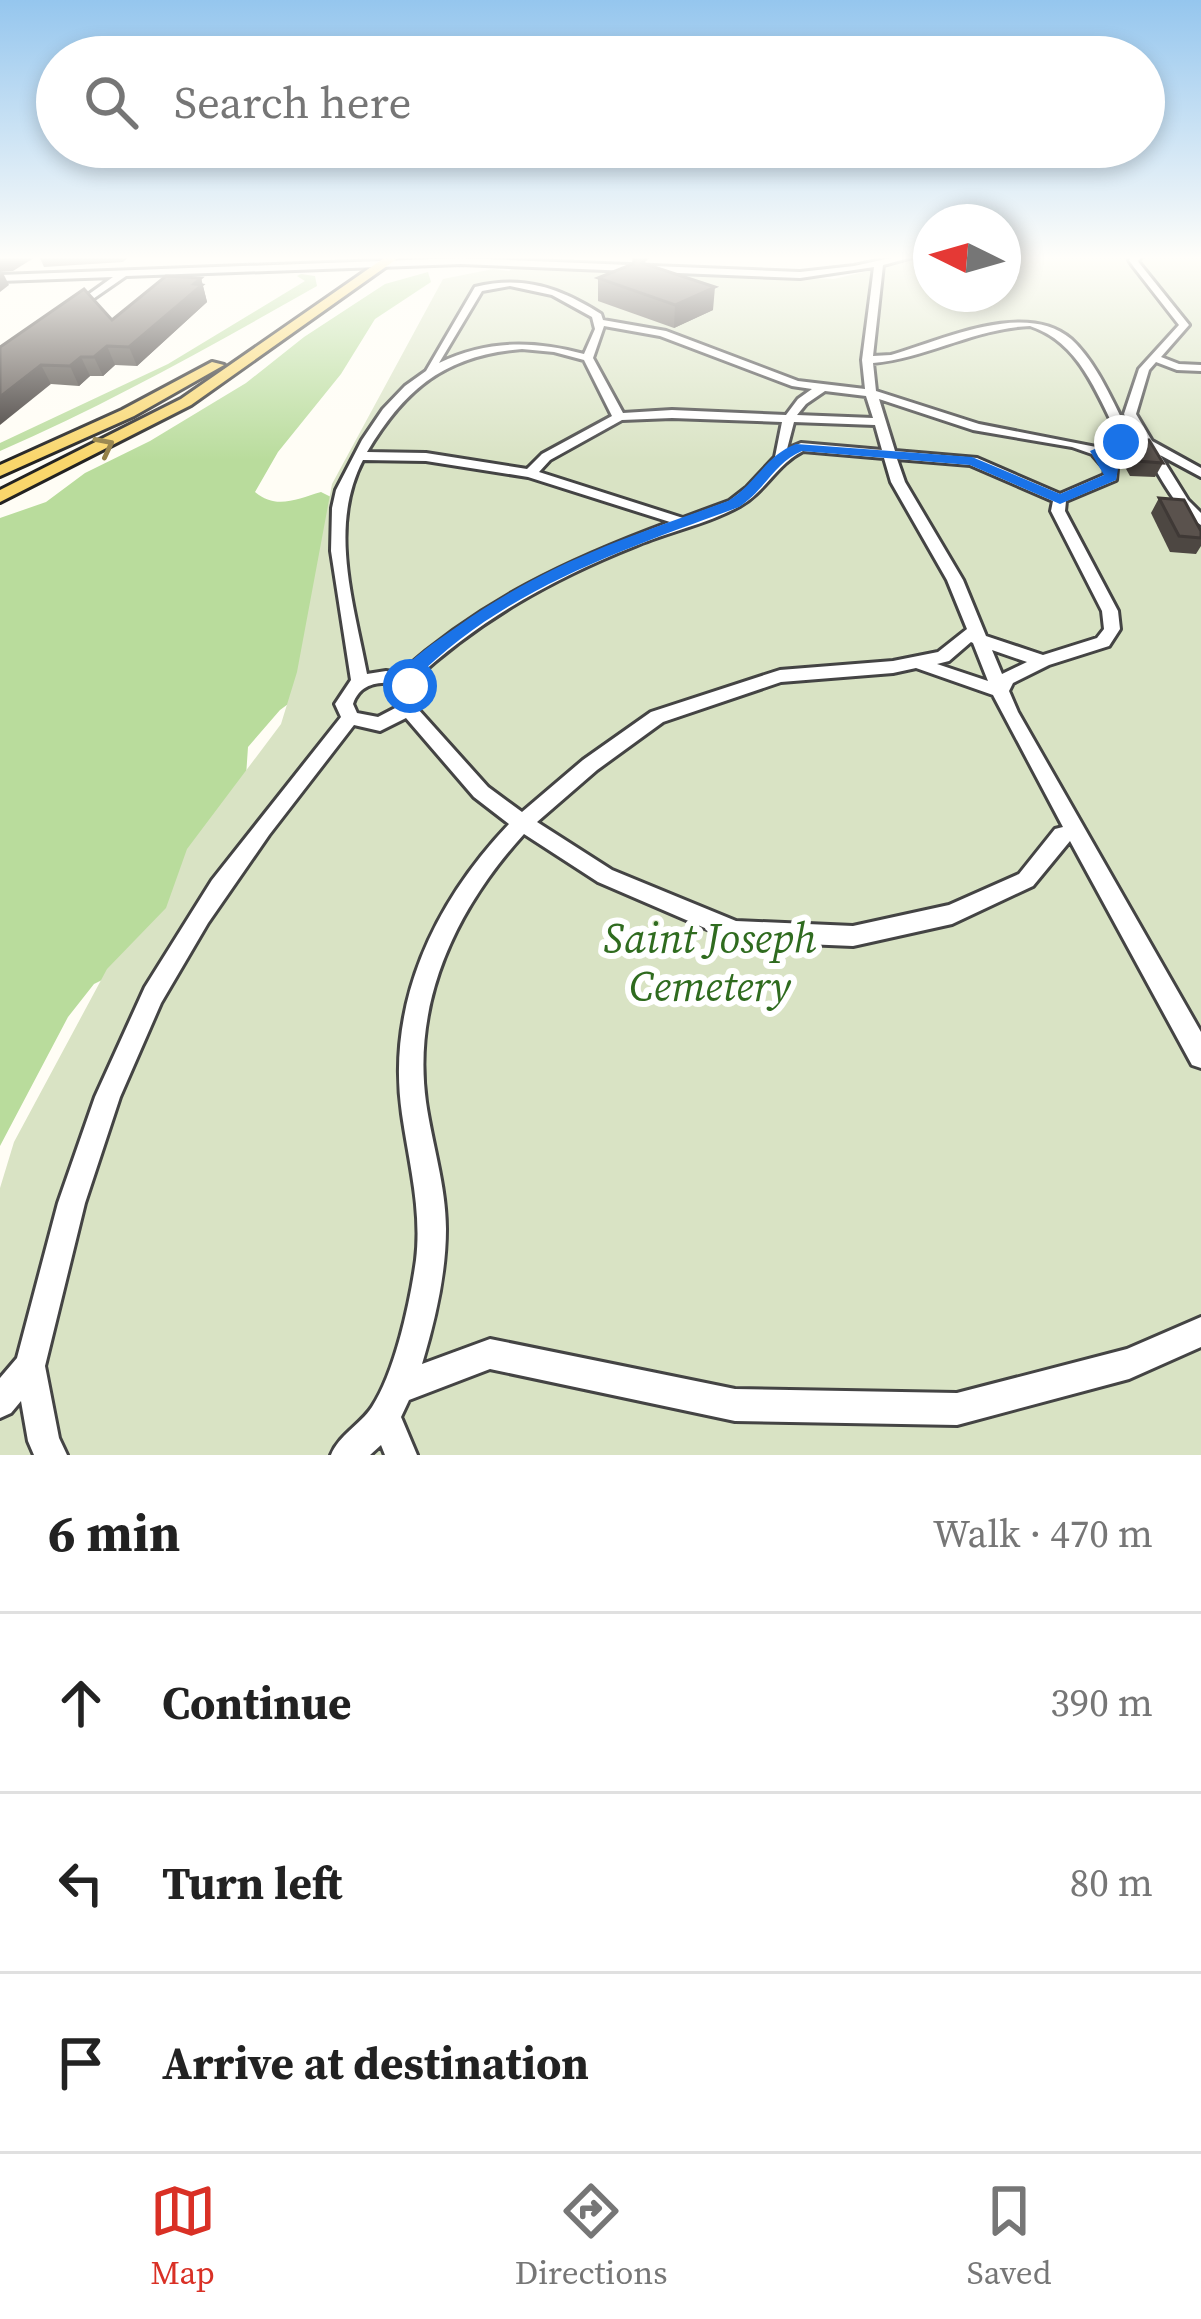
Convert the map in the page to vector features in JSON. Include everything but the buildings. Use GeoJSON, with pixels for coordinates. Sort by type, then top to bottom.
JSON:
{"type":"FeatureCollection","features":[{"type":"Feature","properties":{"kind":"main road"},"geometry":{"type":"LineString","coordinates":[[0,471],[208,370],[281,324]]}},
{"type":"Feature","properties":{"kind":"main road"},"geometry":{"type":"LineString","coordinates":[[0,497],[186,402],[294,324]]}},
{"type":"Feature","properties":{"kind":"street"},"geometry":{"type":"LineString","coordinates":[[360,682],[343,582],[339,507],[358,456],[386,409],[430,369],[456,324]]}},
{"type":"Feature","properties":{"kind":"street"},"geometry":{"type":"LineString","coordinates":[[597,324],[588,358],[619,417]]}},
{"type":"Feature","properties":{"kind":"street"},"geometry":{"type":"LineString","coordinates":[[609,324],[662,333],[796,384],[871,393],[977,427],[1096,451],[1121,442],[1124,434],[1081,357],[1049,326],[1020,324]]}},
{"type":"Feature","properties":{"kind":"street"},"geometry":{"type":"LineString","coordinates":[[872,324],[867,360],[871,393],[898,482],[955,580],[1000,691],[1201,1056]]}},
{"type":"Feature","properties":{"kind":"street"},"geometry":{"type":"LineString","coordinates":[[867,360],[892,358],[1005,324]]}},
{"type":"Feature","properties":{"kind":"street"},"geometry":{"type":"LineString","coordinates":[[1181,324],[1144,369],[1130,414],[1200,522]]}},
{"type":"Feature","properties":{"kind":"street"},"geometry":{"type":"LineString","coordinates":[[430,369],[467,353],[507,349],[544,347],[588,358]]}},
{"type":"Feature","properties":{"kind":"street"},"geometry":{"type":"LineString","coordinates":[[1154,358],[1177,367]]}},
{"type":"Feature","properties":{"kind":"street"},"geometry":{"type":"LineString","coordinates":[[1144,369],[1201,368]]}},
{"type":"Feature","properties":{"kind":"street"},"geometry":{"type":"LineString","coordinates":[[403,680],[468,623],[570,563],[754,491],[780,455],[786,418],[796,402],[820,388]]}},
{"type":"Feature","properties":{"kind":"street"},"geometry":{"type":"LineString","coordinates":[[530,473],[562,447],[619,417],[672,413],[881,422]]}},
{"type":"Feature","properties":{"kind":"street"},"geometry":{"type":"LineString","coordinates":[[1147,443],[1201,472]]}},
{"type":"Feature","properties":{"kind":"street"},"geometry":{"type":"LineString","coordinates":[[780,455],[801,447],[972,461],[1060,500],[1111,477],[1111,469],[1096,451]]}},
{"type":"Feature","properties":{"kind":"street"},"geometry":{"type":"LineString","coordinates":[[358,456],[426,457],[530,473],[683,522]]}},
{"type":"Feature","properties":{"kind":"street"},"geometry":{"type":"LineString","coordinates":[[1161,466],[1179,463]]}},
{"type":"Feature","properties":{"kind":"street"},"geometry":{"type":"LineString","coordinates":[[1000,691],[1006,679],[1103,642],[1112,629],[1110,611],[1058,511],[1060,500]]}},
{"type":"Feature","properties":{"kind":"street"},"geometry":{"type":"LineString","coordinates":[[976,635],[1043,662]]}},
{"type":"Feature","properties":{"kind":"street"},"geometry":{"type":"LineString","coordinates":[[347,1455],[390,1403],[419,1329],[432,1216],[416,1142],[410,1056],[420,988],[453,915],[497,848],[590,765],[658,717],[780,676],[944,657],[976,635]]}},
{"type":"Feature","properties":{"kind":"street"},"geometry":{"type":"LineString","coordinates":[[912,663],[953,672],[1000,691]]}},
{"type":"Feature","properties":{"kind":"street"},"geometry":{"type":"LineString","coordinates":[[382,676],[403,680],[413,693],[408,709],[380,724],[350,718],[345,711],[346,696],[360,682],[382,676]]}},
{"type":"Feature","properties":{"kind":"street"},"geometry":{"type":"LineString","coordinates":[[408,709],[481,792],[522,824],[605,876],[734,931],[853,935],[952,914],[1026,880],[1062,836],[1076,831]]}},
{"type":"Feature","properties":{"kind":"street"},"geometry":{"type":"LineString","coordinates":[[51,1455],[44,1442],[30,1366],[52,1265],[93,1130],[136,1030],[181,946],[350,718]]}},
{"type":"Feature","properties":{"kind":"street"},"geometry":{"type":"LineString","coordinates":[[390,1403],[490,1354],[735,1405],[957,1409],[1130,1364],[1201,1332]]}},
{"type":"Feature","properties":{"kind":"street"},"geometry":{"type":"LineString","coordinates":[[0,1402],[30,1366]]}},
{"type":"Feature","properties":{"kind":"street"},"geometry":{"type":"LineString","coordinates":[[390,1403],[401,1455]]}},
{"type":"Feature","properties":{"kind":"green space"},"geometry":{"type":"Polygon","coordinates":[[[234,324],[249,324],[0,451],[0,443],[168,364],[234,324]]]}},
{"type":"Feature","properties":{"kind":"green space"},"geometry":{"type":"Polygon","coordinates":[[[324,324],[372,324],[341,374],[278,452],[255,492],[279,502],[321,492],[335,499],[319,681],[280,710],[248,747],[245,791],[164,949],[94,984],[68,1017],[0,1146],[0,518],[46,502],[85,473],[150,441],[246,383],[324,324]]]}},
{"type":"Feature","properties":{"kind":"green space","name":"Saint Joseph Cemetery"},"geometry":{"type":"Polygon","coordinates":[[[419,324],[1201,324],[1201,1455],[0,1455],[0,1188],[14,1142],[107,969],[166,908],[187,849],[281,724],[297,672],[332,484],[419,324]]]}},
{"type":"Feature","properties":{"kind":"route"},"geometry":{"type":"LineString","coordinates":[[410,686],[403,680],[424,658],[510,597],[570,563],[734,504],[754,491],[780,455],[801,447],[972,461],[1060,500],[1111,477],[1111,469],[1096,451],[1121,442]]}}]}
